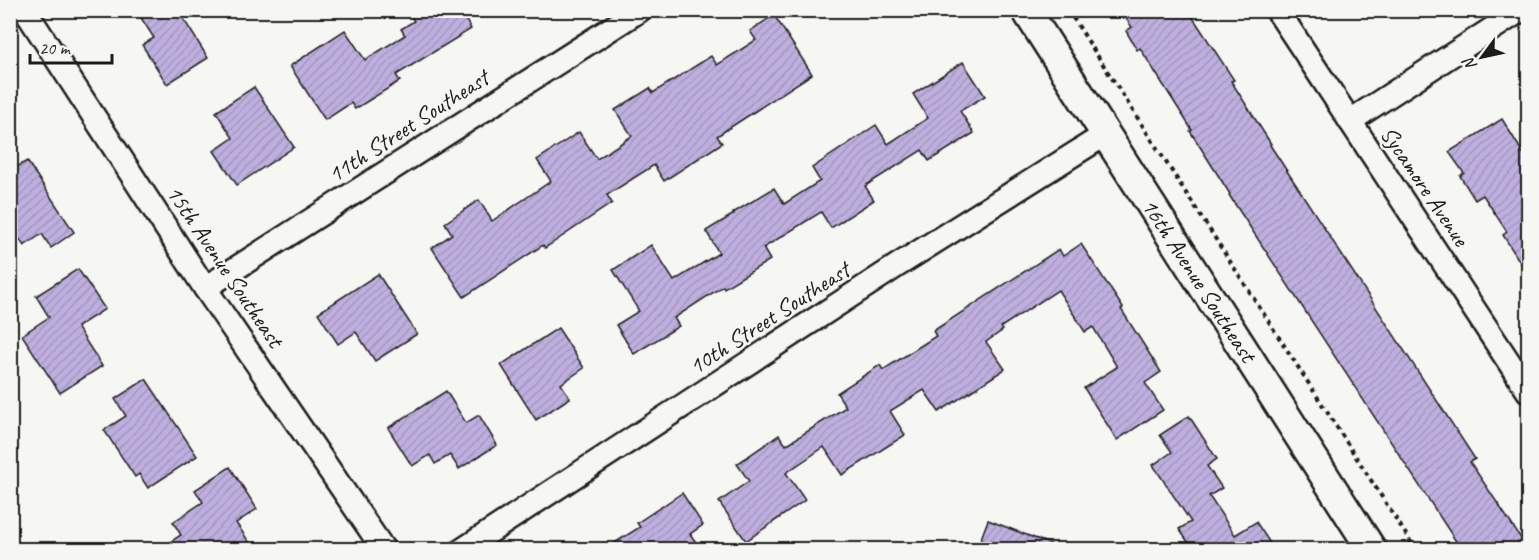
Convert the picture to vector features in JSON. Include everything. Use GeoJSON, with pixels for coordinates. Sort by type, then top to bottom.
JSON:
{"type":"FeatureCollection","features":[{"type":"Feature","properties":{"kind":"street","name":"15th Avenue Southeast"},"geometry":{"type":"LineString","coordinates":[[25,10],[205,288],[384,549]]}},
{"type":"Feature","properties":{"kind":"street","name":"11th Street Southeast"},"geometry":{"type":"LineString","coordinates":[[205,288],[640,10]]}},
{"type":"Feature","properties":{"kind":"street","name":"16th Avenue Southeast"},"geometry":{"type":"LineString","coordinates":[[1026,10],[1372,549]]}},
{"type":"Feature","properties":{"kind":"street","name":"Sycamore Avenue"},"geometry":{"type":"LineString","coordinates":[[1277,10],[1528,391]]}},
{"type":"Feature","properties":{"kind":"street"},"geometry":{"type":"LineString","coordinates":[[1350,121],[1521,10]]}},
{"type":"Feature","properties":{"kind":"street","name":"10th Street Southeast"},"geometry":{"type":"LineString","coordinates":[[462,549],[898,265],[1106,134]]}},
{"type":"Feature","properties":{"kind":"path"},"geometry":{"type":"LineString","coordinates":[[1068,10],[1416,549]]}},
{"type":"Feature","properties":{"kind":"building"},"geometry":{"type":"Polygon","coordinates":[[[136,10],[178,10],[208,58],[167,84],[142,45],[154,38],[136,10]]]}},
{"type":"Feature","properties":{"kind":"building"},"geometry":{"type":"Polygon","coordinates":[[[407,10],[460,10],[471,29],[396,75],[400,81],[355,109],[351,103],[325,120],[290,66],[345,30],[365,60],[405,35],[401,29],[414,21],[407,10]]]}},
{"type":"Feature","properties":{"kind":"building"},"geometry":{"type":"Polygon","coordinates":[[[1120,10],[1188,10],[1234,80],[1231,81],[1270,145],[1475,459],[1470,462],[1528,549],[1461,549],[1229,195],[1190,131],[1192,130],[1140,48],[1137,50],[1126,31],[1132,27],[1120,10]]]}},
{"type":"Feature","properties":{"kind":"building"},"geometry":{"type":"Polygon","coordinates":[[[774,15],[812,74],[717,136],[722,143],[664,181],[654,165],[607,195],[612,203],[545,248],[543,245],[464,297],[432,248],[452,234],[445,223],[479,200],[492,221],[551,181],[537,160],[579,132],[597,159],[632,136],[615,110],[650,88],[653,93],[711,56],[717,65],[756,40],[750,31],[774,15]]]}},
{"type":"Feature","properties":{"kind":"building"},"geometry":{"type":"Polygon","coordinates":[[[963,62],[985,96],[960,111],[974,133],[929,161],[922,150],[865,186],[874,200],[831,228],[821,212],[763,248],[770,260],[724,288],[723,286],[674,318],[679,326],[634,354],[616,325],[639,311],[613,270],[651,245],[674,281],[719,253],[706,231],[733,213],[774,188],[784,204],[820,181],[812,168],[876,125],[888,144],[928,118],[913,94],[963,62]]]}},
{"type":"Feature","properties":{"kind":"building"},"geometry":{"type":"Polygon","coordinates":[[[254,87],[294,147],[237,185],[214,151],[233,138],[216,112],[254,87]]]}},
{"type":"Feature","properties":{"kind":"building"},"geometry":{"type":"Polygon","coordinates":[[[1502,119],[1528,161],[1528,275],[1503,235],[1507,232],[1483,195],[1475,200],[1460,176],[1464,173],[1449,152],[1502,119]]]}},
{"type":"Feature","properties":{"kind":"building"},"geometry":{"type":"Polygon","coordinates":[[[27,161],[74,232],[51,248],[42,234],[24,246],[10,225],[10,171],[27,161]]]}},
{"type":"Feature","properties":{"kind":"building"},"geometry":{"type":"Polygon","coordinates":[[[1081,244],[1161,372],[1145,383],[1163,410],[1117,440],[1084,388],[1117,367],[1093,327],[1085,332],[1058,290],[1001,327],[1003,330],[986,342],[1005,369],[939,412],[924,390],[890,411],[905,435],[842,475],[824,447],[786,473],[805,500],[746,541],[719,502],[749,481],[737,464],[779,435],[786,445],[846,407],[837,393],[880,365],[883,370],[936,336],[933,331],[1059,249],[1063,256],[1081,244]]]}},
{"type":"Feature","properties":{"kind":"building"},"geometry":{"type":"Polygon","coordinates":[[[78,269],[105,309],[77,327],[102,366],[60,393],[22,335],[49,317],[36,296],[78,269]]]}},
{"type":"Feature","properties":{"kind":"building"},"geometry":{"type":"Polygon","coordinates":[[[378,274],[417,334],[375,361],[356,332],[338,344],[318,313],[378,274]]]}},
{"type":"Feature","properties":{"kind":"building"},"geometry":{"type":"Polygon","coordinates":[[[558,328],[584,368],[561,384],[570,398],[536,420],[501,365],[558,328]]]}},
{"type":"Feature","properties":{"kind":"building"},"geometry":{"type":"Polygon","coordinates":[[[146,379],[197,456],[148,488],[139,474],[135,477],[104,430],[126,416],[115,399],[146,379]]]}},
{"type":"Feature","properties":{"kind":"building"},"geometry":{"type":"Polygon","coordinates":[[[446,391],[466,423],[479,415],[497,445],[459,469],[450,455],[435,464],[430,455],[412,466],[388,428],[446,391]]]}},
{"type":"Feature","properties":{"kind":"building"},"geometry":{"type":"Polygon","coordinates":[[[1189,416],[1217,459],[1207,466],[1222,488],[1209,496],[1235,535],[1256,522],[1274,549],[1193,549],[1179,529],[1191,522],[1153,465],[1172,452],[1160,435],[1189,416]]]}},
{"type":"Feature","properties":{"kind":"building"},"geometry":{"type":"Polygon","coordinates":[[[230,467],[257,509],[236,523],[254,549],[159,549],[181,535],[173,522],[203,502],[195,490],[230,467]]]}},
{"type":"Feature","properties":{"kind":"building"},"geometry":{"type":"Polygon","coordinates":[[[682,493],[703,525],[690,534],[701,549],[605,549],[640,527],[637,523],[682,493]]]}},
{"type":"Feature","properties":{"kind":"building"},"geometry":{"type":"Polygon","coordinates":[[[988,520],[1060,548],[1060,549],[977,549],[988,520]]]}}]}
